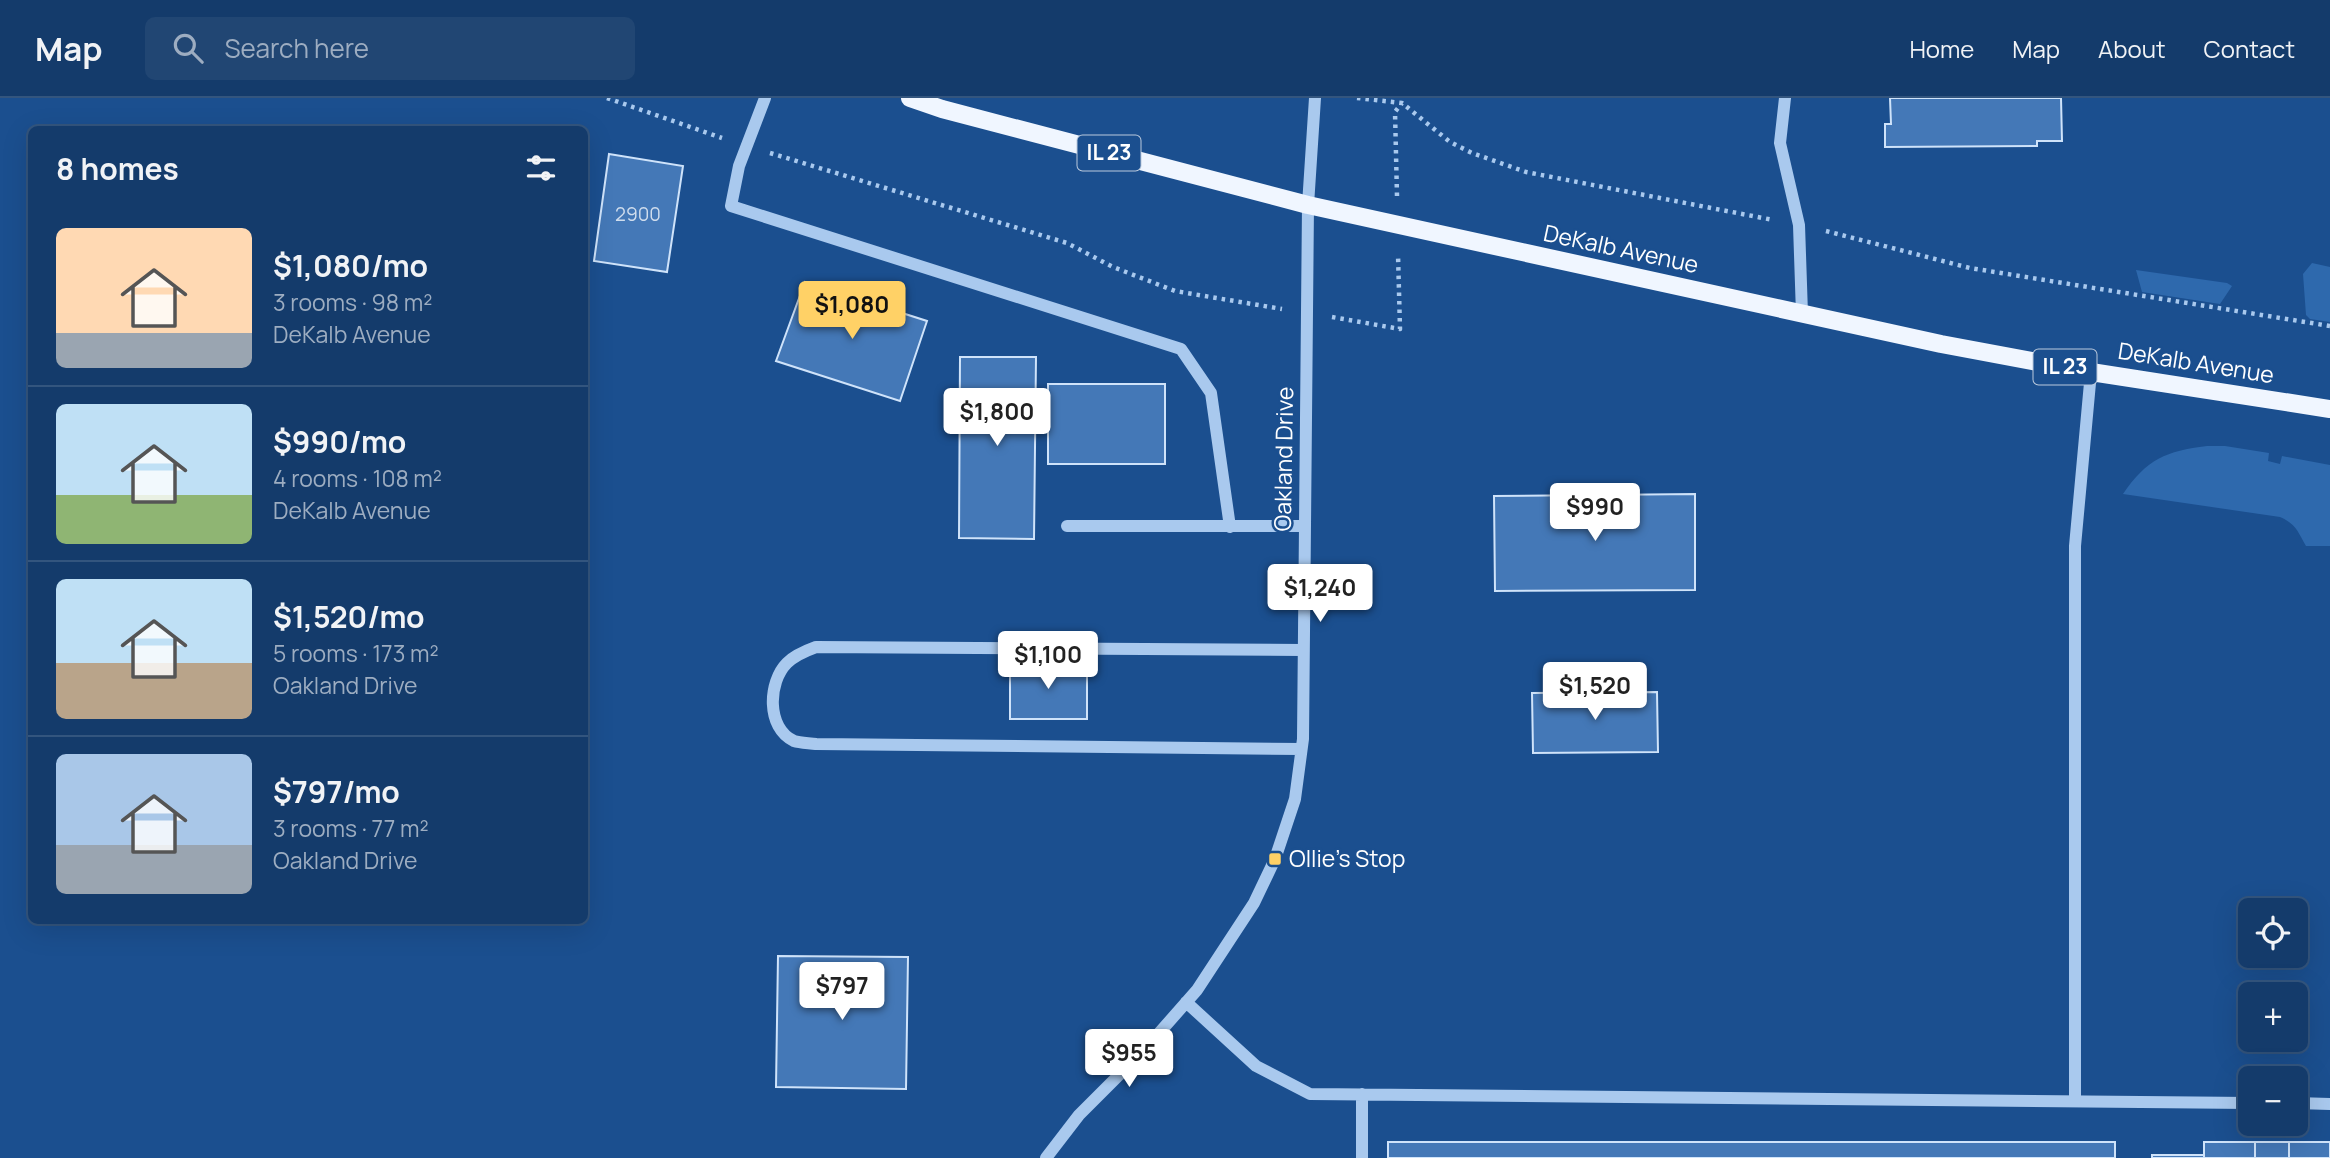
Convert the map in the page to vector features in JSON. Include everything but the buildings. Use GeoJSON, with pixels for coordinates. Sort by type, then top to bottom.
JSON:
{"type":"FeatureCollection","features":[{"type":"Feature","properties":{"kind":"main road","name":"DeKalb Avenue"},"geometry":{"type":"LineString","coordinates":[[910,98],[1308,205],[1802,314],[2091,372],[2330,408]]}},
{"type":"Feature","properties":{"kind":"street"},"geometry":{"type":"LineString","coordinates":[[765,98],[739,166],[731,206],[1181,349],[1211,393],[1230,527]]}},
{"type":"Feature","properties":{"kind":"street","name":"Oakland Drive"},"geometry":{"type":"LineString","coordinates":[[1046,1158],[1079,1115],[1145,1049],[1197,990],[1254,903],[1275,859],[1295,799],[1301,749],[1308,205],[1315,98]]}},
{"type":"Feature","properties":{"kind":"street"},"geometry":{"type":"LineString","coordinates":[[1784,98],[1780,143],[1799,225],[1802,314]]}},
{"type":"Feature","properties":{"kind":"street"},"geometry":{"type":"LineString","coordinates":[[2075,1100],[2075,546],[2091,372]]}},
{"type":"Feature","properties":{"kind":"street"},"geometry":{"type":"LineString","coordinates":[[1067,526],[1304,526]]}},
{"type":"Feature","properties":{"kind":"street"},"geometry":{"type":"LineString","coordinates":[[1301,749],[816,744],[794,741],[782,730],[773,711],[773,692],[778,674],[787,662],[816,647],[1303,650]]}},
{"type":"Feature","properties":{"kind":"street"},"geometry":{"type":"LineString","coordinates":[[1186,1002],[1256,1066],[1310,1094],[2238,1103]]}},
{"type":"Feature","properties":{"kind":"street"},"geometry":{"type":"LineString","coordinates":[[1362,1094],[1362,1158]]}},
{"type":"Feature","properties":{"kind":"street"},"geometry":{"type":"LineString","coordinates":[[2308,1103],[2330,1104]]}},
{"type":"Feature","properties":{"kind":"path"},"geometry":{"type":"LineString","coordinates":[[607,98],[747,146],[1067,243],[1113,267],[1175,291],[1400,329],[1395,112],[1402,103]]}},
{"type":"Feature","properties":{"kind":"path"},"geometry":{"type":"LineString","coordinates":[[1357,98],[1402,103],[1450,142],[1472,153],[1526,172],[1799,225],[1970,268],[2330,326]]}},
{"type":"Feature","properties":{"kind":"shaded area"},"geometry":{"type":"Polygon","coordinates":[[[2312,263],[2330,267],[2330,322],[2310,319],[2306,315],[2303,274],[2312,263]]]}},
{"type":"Feature","properties":{"kind":"shaded area"},"geometry":{"type":"Polygon","coordinates":[[[2136,270],[2227,283],[2232,286],[2220,304],[2142,292],[2136,270]]]}},
{"type":"Feature","properties":{"kind":"shaded area"},"geometry":{"type":"Polygon","coordinates":[[[2207,446],[2269,453],[2268,461],[2280,464],[2282,456],[2330,465],[2330,546],[2306,546],[2293,526],[2280,517],[2123,494],[2140,472],[2159,459],[2180,451],[2207,446]]]}},
{"type":"Feature","properties":{"kind":"place","name":"Ollie's Stop"},"geometry":{"type":"Point","coordinates":[1275,859]}}]}
